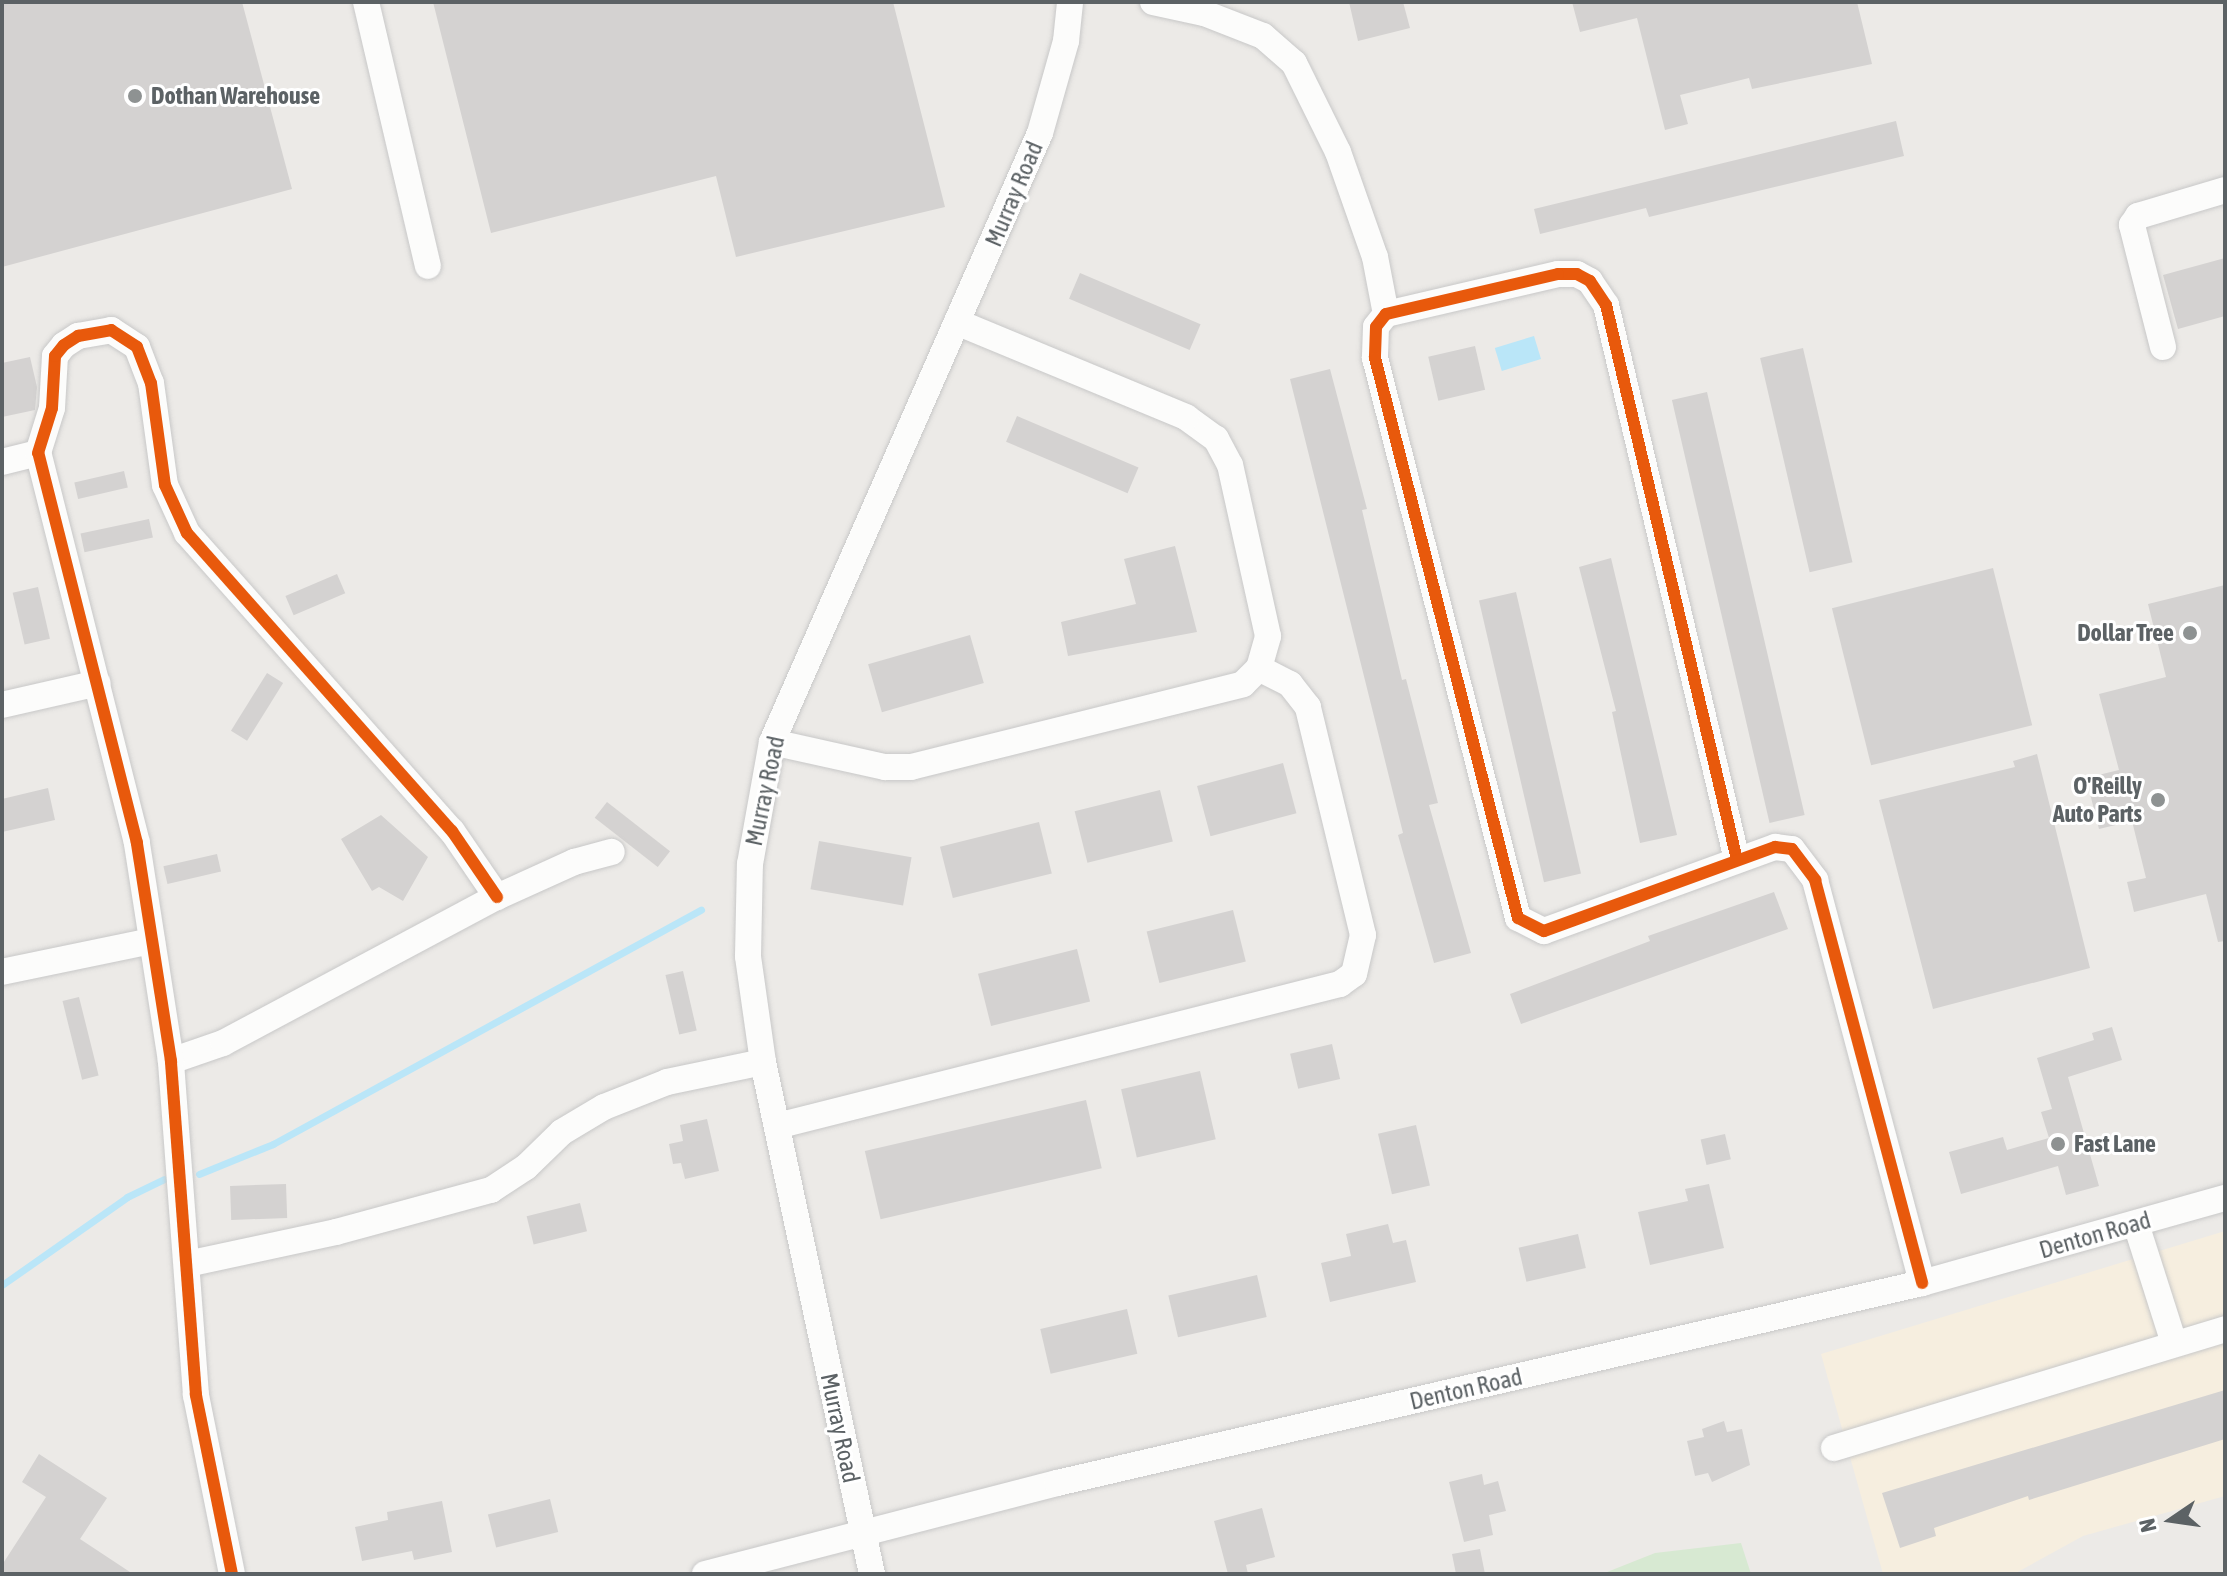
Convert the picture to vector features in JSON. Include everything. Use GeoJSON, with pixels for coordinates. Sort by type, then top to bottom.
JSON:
{"type":"FeatureCollection","features":[{"type":"Feature","properties":{"kind":"street"},"geometry":{"type":"LineString","coordinates":[[366,2],[428,266]]}},
{"type":"Feature","properties":{"kind":"street","name":"Murray Road"},"geometry":{"type":"LineString","coordinates":[[872,1574],[763,1062],[747,908],[757,812],[772,742],[1040,133],[1066,41],[1070,2]]}},
{"type":"Feature","properties":{"kind":"street"},"geometry":{"type":"LineString","coordinates":[[1153,2],[1204,13],[1263,36],[1294,63],[1338,152],[1375,257],[1386,314]]}},
{"type":"Feature","properties":{"kind":"street"},"geometry":{"type":"LineString","coordinates":[[2163,347],[2132,225],[2138,216],[2225,190]]}},
{"type":"Feature","properties":{"kind":"street"},"geometry":{"type":"LineString","coordinates":[[1737,860],[1606,305],[1590,281],[1567,274],[1386,314],[1376,327],[1375,358],[1518,918],[1544,931],[1775,847],[1792,849],[1815,880],[1922,1283]]}},
{"type":"Feature","properties":{"kind":"street"},"geometry":{"type":"LineString","coordinates":[[772,742],[885,767],[911,767],[1243,684],[1259,668],[1268,636],[1230,465],[1216,439],[1186,417],[957,322]]}},
{"type":"Feature","properties":{"kind":"street"},"geometry":{"type":"LineString","coordinates":[[232,1574],[204,1450],[171,1061],[137,843],[38,453],[52,408],[55,356],[78,336],[111,330],[125,335],[145,361],[165,485],[187,533],[452,831],[497,897]]}},
{"type":"Feature","properties":{"kind":"street"},"geometry":{"type":"LineString","coordinates":[[2,462],[38,453]]}},
{"type":"Feature","properties":{"kind":"street"},"geometry":{"type":"LineString","coordinates":[[777,1126],[1340,984],[1354,974],[1363,935],[1308,707],[1290,684],[1259,668]]}},
{"type":"Feature","properties":{"kind":"street"},"geometry":{"type":"LineString","coordinates":[[2,705],[98,683]]}},
{"type":"Feature","properties":{"kind":"street"},"geometry":{"type":"LineString","coordinates":[[171,1061],[223,1043],[497,897],[574,862],[612,852]]}},
{"type":"Feature","properties":{"kind":"street"},"geometry":{"type":"LineString","coordinates":[[2,972],[152,941]]}},
{"type":"Feature","properties":{"kind":"street"},"geometry":{"type":"LineString","coordinates":[[187,1264],[336,1232],[491,1190],[526,1167],[562,1132],[604,1107],[667,1082],[763,1062]]}},
{"type":"Feature","properties":{"kind":"street","name":"Denton Road"},"geometry":{"type":"LineString","coordinates":[[705,1574],[863,1531],[1922,1283],[2225,1198]]}},
{"type":"Feature","properties":{"kind":"street"},"geometry":{"type":"LineString","coordinates":[[2136,1224],[2174,1343]]}},
{"type":"Feature","properties":{"kind":"street"},"geometry":{"type":"LineString","coordinates":[[1834,1448],[2225,1329]]}},
{"type":"Feature","properties":{"kind":"shaded area"},"geometry":{"type":"Polygon","coordinates":[[[2225,1231],[2225,1496],[2083,1536],[2014,1574],[1883,1574],[1821,1354],[2225,1231]]]}},
{"type":"Feature","properties":{"kind":"green space"},"geometry":{"type":"Polygon","coordinates":[[[1741,1543],[1751,1574],[1602,1574],[1655,1553],[1741,1543]]]}},
{"type":"Feature","properties":{"kind":"water"},"geometry":{"type":"Polygon","coordinates":[[[1534,336],[1541,359],[1502,371],[1495,348],[1534,336]]]}},
{"type":"Feature","properties":{"kind":"building","name":"Dothan Warehouse"},"geometry":{"type":"Polygon","coordinates":[[[2,2],[242,2],[292,189],[2,267],[2,2]]]}},
{"type":"Feature","properties":{"kind":"building"},"geometry":{"type":"Polygon","coordinates":[[[433,2],[893,2],[945,207],[736,257],[716,176],[491,233],[433,2]]]}},
{"type":"Feature","properties":{"kind":"building"},"geometry":{"type":"Polygon","coordinates":[[[1349,2],[1403,2],[1410,28],[1358,41],[1349,2]]]}},
{"type":"Feature","properties":{"kind":"building"},"geometry":{"type":"Polygon","coordinates":[[[1572,2],[1857,2],[1872,64],[1752,89],[1749,78],[1680,95],[1688,124],[1665,130],[1637,18],[1580,32],[1572,2]]]}},
{"type":"Feature","properties":{"kind":"building"},"geometry":{"type":"Polygon","coordinates":[[[1896,121],[1904,156],[1649,217],[1646,208],[1540,234],[1534,209],[1896,121]]]}},
{"type":"Feature","properties":{"kind":"building"},"geometry":{"type":"Polygon","coordinates":[[[2225,258],[2225,316],[2178,329],[2163,275],[2225,258]]]}},
{"type":"Feature","properties":{"kind":"building"},"geometry":{"type":"Polygon","coordinates":[[[1080,273],[1201,324],[1190,350],[1069,299],[1080,273]]]}},
{"type":"Feature","properties":{"kind":"building"},"geometry":{"type":"Polygon","coordinates":[[[1475,346],[1485,390],[1438,401],[1428,357],[1475,346]]]}},
{"type":"Feature","properties":{"kind":"building"},"geometry":{"type":"Polygon","coordinates":[[[1803,348],[1852,562],[1810,572],[1760,358],[1803,348]]]}},
{"type":"Feature","properties":{"kind":"building"},"geometry":{"type":"Polygon","coordinates":[[[30,357],[37,387],[35,410],[2,417],[2,363],[30,357]]]}},
{"type":"Feature","properties":{"kind":"building"},"geometry":{"type":"Polygon","coordinates":[[[1330,369],[1367,509],[1362,510],[1402,680],[1406,679],[1438,803],[1429,805],[1471,953],[1434,963],[1398,835],[1403,833],[1290,379],[1330,369]]]}},
{"type":"Feature","properties":{"kind":"building"},"geometry":{"type":"Polygon","coordinates":[[[1707,392],[1805,815],[1770,823],[1672,400],[1707,392]]]}},
{"type":"Feature","properties":{"kind":"building"},"geometry":{"type":"Polygon","coordinates":[[[1017,416],[1139,468],[1128,493],[1006,442],[1017,416]]]}},
{"type":"Feature","properties":{"kind":"building"},"geometry":{"type":"Polygon","coordinates":[[[124,471],[128,488],[78,499],[74,482],[124,471]]]}},
{"type":"Feature","properties":{"kind":"building"},"geometry":{"type":"Polygon","coordinates":[[[149,519],[153,538],[84,552],[81,534],[149,519]]]}},
{"type":"Feature","properties":{"kind":"building"},"geometry":{"type":"Polygon","coordinates":[[[1175,546],[1197,632],[1068,656],[1061,622],[1136,604],[1124,559],[1175,546]]]}},
{"type":"Feature","properties":{"kind":"building"},"geometry":{"type":"Polygon","coordinates":[[[1611,558],[1677,835],[1640,843],[1612,712],[1616,711],[1579,567],[1611,558]]]}},
{"type":"Feature","properties":{"kind":"building"},"geometry":{"type":"Polygon","coordinates":[[[1993,568],[2032,725],[1871,765],[1832,608],[1993,568]]]}},
{"type":"Feature","properties":{"kind":"building"},"geometry":{"type":"Polygon","coordinates":[[[337,574],[345,593],[294,615],[285,596],[337,574]]]}},
{"type":"Feature","properties":{"kind":"building","name":"O'Reilly Auto Parts"},"geometry":{"type":"Polygon","coordinates":[[[2225,585],[2225,941],[2218,942],[2206,894],[2134,912],[2127,882],[2146,878],[2132,821],[2099,829],[2086,778],[2119,770],[2099,694],[2166,677],[2148,604],[2225,585]]]}},
{"type":"Feature","properties":{"kind":"building"},"geometry":{"type":"Polygon","coordinates":[[[38,587],[50,639],[25,644],[13,593],[38,587]]]}},
{"type":"Feature","properties":{"kind":"building"},"geometry":{"type":"Polygon","coordinates":[[[1516,592],[1581,874],[1544,882],[1479,601],[1516,592]]]}},
{"type":"Feature","properties":{"kind":"building"},"geometry":{"type":"Polygon","coordinates":[[[970,635],[984,683],[882,712],[868,664],[970,635]]]}},
{"type":"Feature","properties":{"kind":"building"},"geometry":{"type":"Polygon","coordinates":[[[267,673],[283,683],[247,741],[231,731],[267,673]]]}},
{"type":"Feature","properties":{"kind":"building"},"geometry":{"type":"Polygon","coordinates":[[[2037,754],[2090,968],[1933,1009],[1879,800],[2015,767],[2013,761],[2037,754]]]}},
{"type":"Feature","properties":{"kind":"building"},"geometry":{"type":"Polygon","coordinates":[[[1283,763],[1296,813],[1210,836],[1197,786],[1283,763]]]}},
{"type":"Feature","properties":{"kind":"building"},"geometry":{"type":"Polygon","coordinates":[[[48,788],[55,820],[2,832],[2,799],[48,788]]]}},
{"type":"Feature","properties":{"kind":"building"},"geometry":{"type":"Polygon","coordinates":[[[1160,790],[1173,841],[1087,863],[1075,811],[1160,790]]]}},
{"type":"Feature","properties":{"kind":"building"},"geometry":{"type":"Polygon","coordinates":[[[607,802],[670,851],[658,867],[595,818],[607,802]]]}},
{"type":"Feature","properties":{"kind":"building"},"geometry":{"type":"Polygon","coordinates":[[[381,815],[428,857],[403,901],[379,887],[372,891],[341,839],[381,815]]]}},
{"type":"Feature","properties":{"kind":"building"},"geometry":{"type":"Polygon","coordinates":[[[1039,822],[1052,873],[953,898],[940,847],[1039,822]]]}},
{"type":"Feature","properties":{"kind":"building"},"geometry":{"type":"Polygon","coordinates":[[[819,841],[912,857],[903,906],[810,889],[819,841]]]}},
{"type":"Feature","properties":{"kind":"building"},"geometry":{"type":"Polygon","coordinates":[[[217,854],[221,872],[167,884],[163,866],[217,854]]]}},
{"type":"Feature","properties":{"kind":"building"},"geometry":{"type":"Polygon","coordinates":[[[1774,892],[1788,929],[1521,1024],[1510,994],[1650,941],[1648,936],[1774,892]]]}},
{"type":"Feature","properties":{"kind":"building"},"geometry":{"type":"Polygon","coordinates":[[[1233,910],[1246,961],[1159,983],[1147,932],[1233,910]]]}},
{"type":"Feature","properties":{"kind":"building"},"geometry":{"type":"Polygon","coordinates":[[[1077,949],[1090,1001],[991,1026],[978,974],[1077,949]]]}},
{"type":"Feature","properties":{"kind":"building"},"geometry":{"type":"Polygon","coordinates":[[[683,971],[697,1030],[679,1034],[665,975],[683,971]]]}},
{"type":"Feature","properties":{"kind":"building"},"geometry":{"type":"Polygon","coordinates":[[[79,997],[99,1076],[82,1080],[63,1001],[79,997]]]}},
{"type":"Feature","properties":{"kind":"building","name":"Fast Lane"},"geometry":{"type":"Polygon","coordinates":[[[2112,1027],[2122,1060],[2068,1077],[2099,1186],[2066,1195],[2058,1166],[1961,1194],[1949,1152],[2003,1137],[2007,1150],[2049,1138],[2041,1112],[2052,1109],[2037,1058],[2094,1040],[2092,1033],[2112,1027]]]}},
{"type":"Feature","properties":{"kind":"building"},"geometry":{"type":"Polygon","coordinates":[[[1332,1044],[1340,1079],[1298,1089],[1290,1054],[1332,1044]]]}},
{"type":"Feature","properties":{"kind":"building"},"geometry":{"type":"Polygon","coordinates":[[[1200,1071],[1216,1139],[1137,1157],[1121,1089],[1200,1071]]]}},
{"type":"Feature","properties":{"kind":"building"},"geometry":{"type":"Polygon","coordinates":[[[1086,1100],[1102,1168],[881,1219],[865,1151],[1086,1100]]]}},
{"type":"Feature","properties":{"kind":"building"},"geometry":{"type":"Polygon","coordinates":[[[707,1119],[719,1171],[685,1179],[681,1163],[673,1164],[669,1144],[683,1141],[680,1125],[707,1119]]]}},
{"type":"Feature","properties":{"kind":"building"},"geometry":{"type":"Polygon","coordinates":[[[1416,1125],[1430,1185],[1392,1194],[1378,1134],[1416,1125]]]}},
{"type":"Feature","properties":{"kind":"building"},"geometry":{"type":"Polygon","coordinates":[[[1725,1134],[1731,1159],[1706,1165],[1701,1140],[1725,1134]]]}},
{"type":"Feature","properties":{"kind":"building"},"geometry":{"type":"Polygon","coordinates":[[[286,1184],[287,1218],[231,1220],[230,1186],[286,1184]]]}},
{"type":"Feature","properties":{"kind":"building"},"geometry":{"type":"Polygon","coordinates":[[[1709,1184],[1724,1248],[1650,1265],[1638,1212],[1688,1201],[1685,1189],[1709,1184]]]}},
{"type":"Feature","properties":{"kind":"building"},"geometry":{"type":"Polygon","coordinates":[[[580,1203],[587,1231],[534,1244],[527,1216],[580,1203]]]}},
{"type":"Feature","properties":{"kind":"building"},"geometry":{"type":"Polygon","coordinates":[[[1388,1224],[1393,1243],[1406,1240],[1416,1282],[1330,1302],[1321,1263],[1351,1256],[1346,1234],[1388,1224]]]}},
{"type":"Feature","properties":{"kind":"building"},"geometry":{"type":"Polygon","coordinates":[[[1578,1234],[1586,1268],[1526,1282],[1519,1248],[1578,1234]]]}},
{"type":"Feature","properties":{"kind":"building"},"geometry":{"type":"Polygon","coordinates":[[[1257,1275],[1267,1317],[1178,1337],[1168,1295],[1257,1275]]]}},
{"type":"Feature","properties":{"kind":"building"},"geometry":{"type":"Polygon","coordinates":[[[1127,1309],[1137,1354],[1051,1374],[1040,1329],[1127,1309]]]}},
{"type":"Feature","properties":{"kind":"building"},"geometry":{"type":"Polygon","coordinates":[[[2225,1390],[2225,1439],[2029,1500],[2028,1496],[1934,1528],[1936,1536],[1900,1548],[1882,1493],[2225,1390]]]}},
{"type":"Feature","properties":{"kind":"building"},"geometry":{"type":"Polygon","coordinates":[[[1724,1421],[1727,1432],[1742,1429],[1750,1465],[1712,1482],[1708,1473],[1695,1476],[1687,1441],[1704,1437],[1702,1429],[1724,1421]]]}},
{"type":"Feature","properties":{"kind":"building"},"geometry":{"type":"Polygon","coordinates":[[[39,1454],[107,1498],[80,1539],[133,1574],[2,1574],[2,1565],[46,1497],[22,1482],[39,1454]]]}},
{"type":"Feature","properties":{"kind":"building"},"geometry":{"type":"Polygon","coordinates":[[[1482,1474],[1484,1485],[1498,1481],[1506,1511],[1489,1515],[1493,1535],[1464,1542],[1449,1482],[1482,1474]]]}},
{"type":"Feature","properties":{"kind":"building"},"geometry":{"type":"Polygon","coordinates":[[[550,1499],[558,1532],[496,1547],[488,1514],[550,1499]]]}},
{"type":"Feature","properties":{"kind":"building"},"geometry":{"type":"Polygon","coordinates":[[[442,1501],[452,1552],[414,1560],[412,1551],[362,1561],[355,1527],[388,1520],[387,1512],[442,1501]]]}},
{"type":"Feature","properties":{"kind":"building"},"geometry":{"type":"Polygon","coordinates":[[[1262,1508],[1275,1557],[1246,1565],[1248,1574],[1228,1574],[1214,1521],[1262,1508]]]}},
{"type":"Feature","properties":{"kind":"building"},"geometry":{"type":"Polygon","coordinates":[[[1480,1549],[1485,1574],[1456,1574],[1452,1554],[1480,1549]]]}},
{"type":"Feature","properties":{"kind":"waterway"},"geometry":{"type":"LineString","coordinates":[[199,1174],[273,1144],[701,910]]}},
{"type":"Feature","properties":{"kind":"waterway"},"geometry":{"type":"LineString","coordinates":[[2,1285],[127,1197],[164,1179]]}},
{"type":"Feature","properties":{"kind":"cycle path"},"geometry":{"type":"LineString","coordinates":[[1737,860],[1606,305],[1590,281],[1577,274],[1558,274],[1386,314],[1376,327],[1375,358],[1518,918],[1544,931],[1775,847],[1792,849],[1815,880],[1922,1283]]}},
{"type":"Feature","properties":{"kind":"cycle path"},"geometry":{"type":"LineString","coordinates":[[232,1574],[196,1395],[171,1061],[137,843],[38,453],[52,408],[55,356],[64,345],[78,336],[111,330],[137,347],[151,383],[165,485],[187,533],[452,831],[497,897]]}},
{"type":"Feature","properties":{"kind":"place","name":"Dothan Warehouse"},"geometry":{"type":"Point","coordinates":[135,96]}},
{"type":"Feature","properties":{"kind":"place","name":"Dollar Tree"},"geometry":{"type":"Point","coordinates":[2190,633]}},
{"type":"Feature","properties":{"kind":"place","name":"O'Reilly Auto Parts"},"geometry":{"type":"Point","coordinates":[2158,800]}},
{"type":"Feature","properties":{"kind":"place","name":"Fast Lane"},"geometry":{"type":"Point","coordinates":[2058,1144]}}]}
